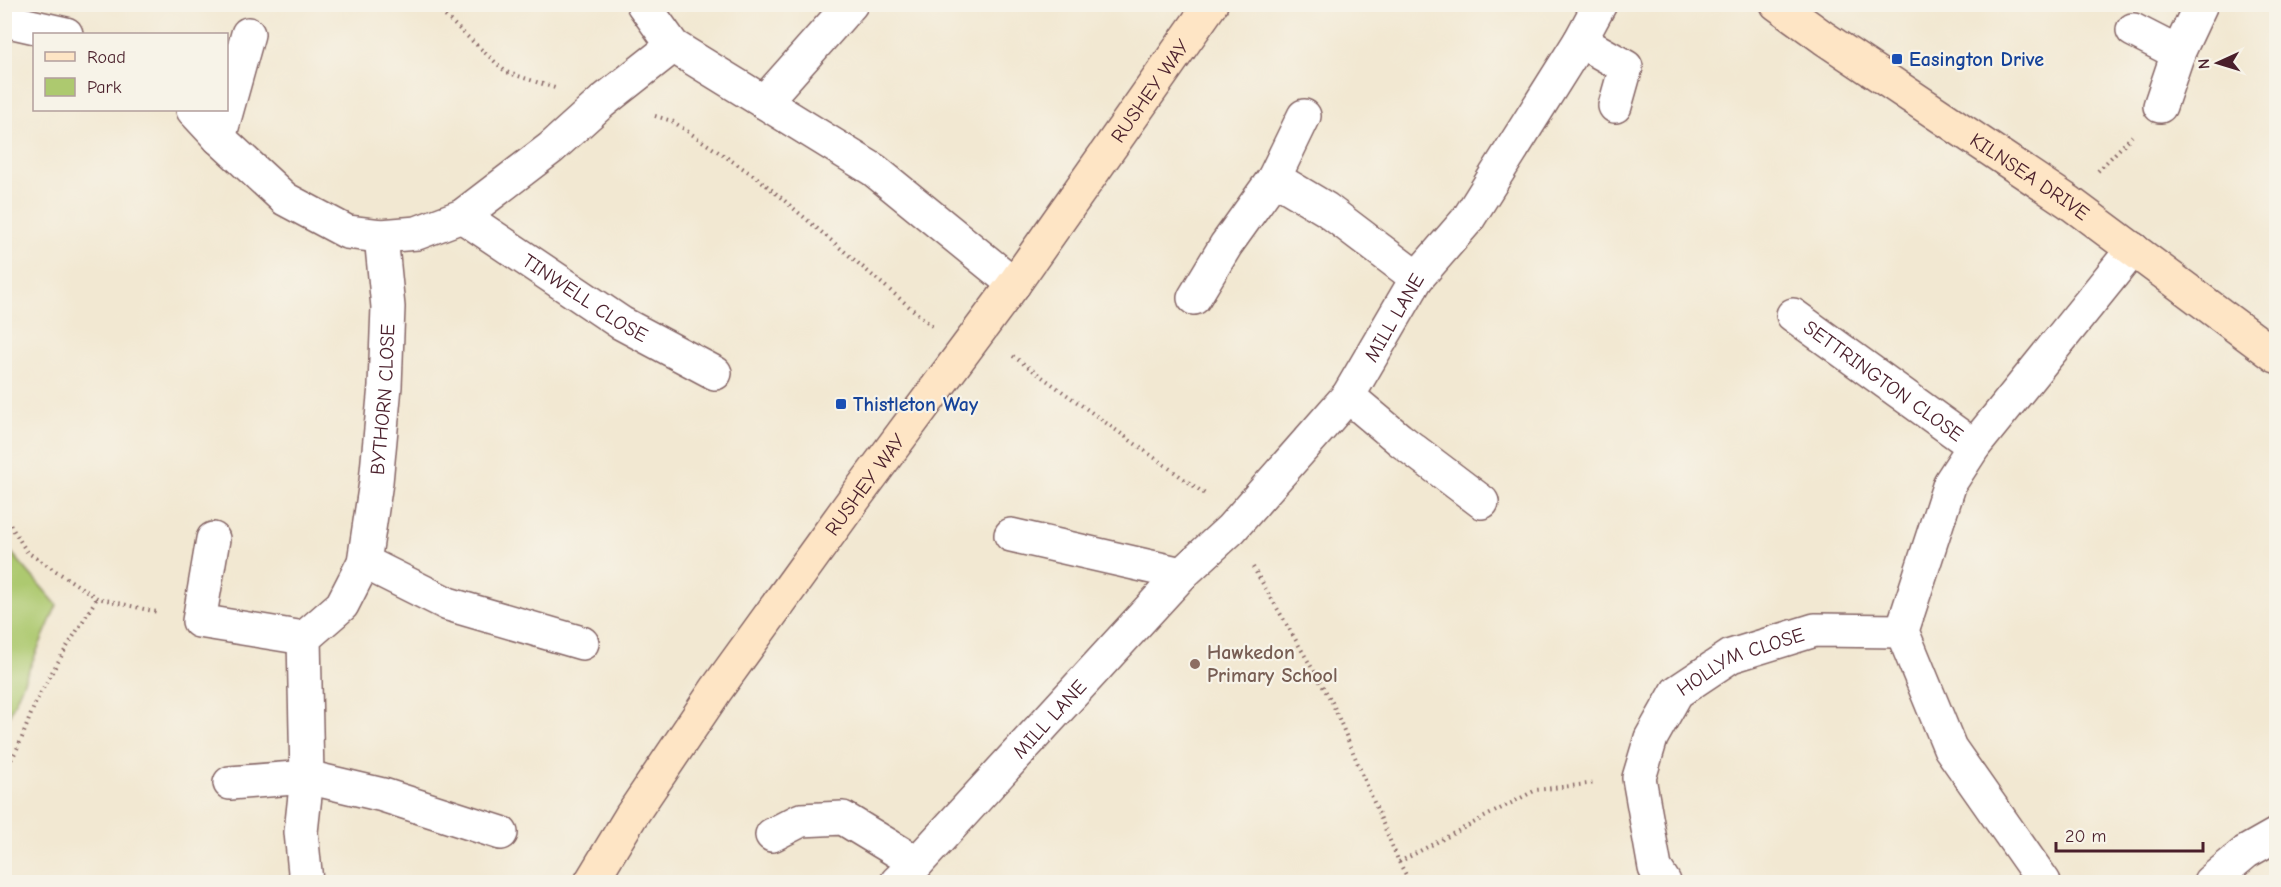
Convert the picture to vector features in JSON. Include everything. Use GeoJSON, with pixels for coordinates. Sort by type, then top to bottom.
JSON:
{"type":"FeatureCollection","features":[{"type":"Feature","properties":{"kind":"street"},"geometry":{"type":"LineString","coordinates":[[643,4],[673,46],[874,170],[1014,284]]}},
{"type":"Feature","properties":{"kind":"street"},"geometry":{"type":"LineString","coordinates":[[764,102],[851,4]]}},
{"type":"Feature","properties":{"kind":"street","name":"RUSHEY WAY"},"geometry":{"type":"LineString","coordinates":[[591,882],[631,816],[716,690],[1014,284],[1211,4]]}},
{"type":"Feature","properties":{"kind":"street","name":"MILL LANE"},"geometry":{"type":"LineString","coordinates":[[771,836],[801,820],[843,818],[907,873],[1182,574],[1231,529],[1348,396],[1417,278],[1468,219],[1580,41],[1600,4]]}},
{"type":"Feature","properties":{"kind":"street","name":"KILNSEA DRIVE"},"geometry":{"type":"LineString","coordinates":[[1777,4],[2068,202],[2277,356]]}},
{"type":"Feature","properties":{"kind":"street"},"geometry":{"type":"LineString","coordinates":[[2160,106],[2178,52],[2201,4]]}},
{"type":"Feature","properties":{"kind":"street"},"geometry":{"type":"LineString","coordinates":[[4,20],[62,33]]}},
{"type":"Feature","properties":{"kind":"street"},"geometry":{"type":"LineString","coordinates":[[2133,30],[2178,52]]}},
{"type":"Feature","properties":{"kind":"street"},"geometry":{"type":"LineString","coordinates":[[228,106],[248,34]]}},
{"type":"Feature","properties":{"kind":"street"},"geometry":{"type":"LineString","coordinates":[[1580,41],[1626,67],[1615,106]]}},
{"type":"Feature","properties":{"kind":"street"},"geometry":{"type":"LineString","coordinates":[[194,111],[219,138],[285,199],[346,232],[381,237],[417,234],[462,216],[551,148],[602,102],[673,46]]}},
{"type":"Feature","properties":{"kind":"street"},"geometry":{"type":"LineString","coordinates":[[219,138],[227,111]]}},
{"type":"Feature","properties":{"kind":"street"},"geometry":{"type":"LineString","coordinates":[[1194,298],[1226,245],[1274,178],[1304,116]]}},
{"type":"Feature","properties":{"kind":"street"},"geometry":{"type":"LineString","coordinates":[[1274,178],[1326,209],[1417,278]]}},
{"type":"Feature","properties":{"kind":"street","name":"TINWELL CLOSE"},"geometry":{"type":"LineString","coordinates":[[462,216],[621,323],[715,373]]}},
{"type":"Feature","properties":{"kind":"street","name":"BYTHORN CLOSE"},"geometry":{"type":"LineString","coordinates":[[304,638],[342,605],[364,562],[376,482],[385,386],[388,307],[381,237]]}},
{"type":"Feature","properties":{"kind":"street"},"geometry":{"type":"LineString","coordinates":[[2044,882],[1950,748],[1902,631],[1950,483],[1974,446],[2133,249]]}},
{"type":"Feature","properties":{"kind":"street","name":"SETTRINGTON CLOSE"},"geometry":{"type":"LineString","coordinates":[[1793,315],[1974,446]]}},
{"type":"Feature","properties":{"kind":"street"},"geometry":{"type":"LineString","coordinates":[[1348,396],[1399,439],[1482,502]]}},
{"type":"Feature","properties":{"kind":"street"},"geometry":{"type":"LineString","coordinates":[[1011,534],[1182,574]]}},
{"type":"Feature","properties":{"kind":"street"},"geometry":{"type":"LineString","coordinates":[[213,539],[199,621],[304,638],[307,777],[301,832],[306,882]]}},
{"type":"Feature","properties":{"kind":"street"},"geometry":{"type":"LineString","coordinates":[[364,562],[448,604],[582,643]]}},
{"type":"Feature","properties":{"kind":"street","name":"HOLLYM CLOSE"},"geometry":{"type":"LineString","coordinates":[[1664,882],[1655,868],[1639,778],[1651,738],[1677,692],[1731,656],[1815,630],[1902,631]]}},
{"type":"Feature","properties":{"kind":"street"},"geometry":{"type":"LineString","coordinates":[[230,783],[307,777],[384,795],[501,833]]}},
{"type":"Feature","properties":{"kind":"street"},"geometry":{"type":"LineString","coordinates":[[2210,882],[2246,852],[2277,835]]}},
{"type":"Feature","properties":{"kind":"path"},"geometry":{"type":"LineString","coordinates":[[432,4],[506,72],[602,102],[672,120],[750,172],[936,330]]}},
{"type":"Feature","properties":{"kind":"path"},"geometry":{"type":"LineString","coordinates":[[2068,202],[2160,106]]}},
{"type":"Feature","properties":{"kind":"path"},"geometry":{"type":"LineString","coordinates":[[1010,354],[1214,500]]}},
{"type":"Feature","properties":{"kind":"path"},"geometry":{"type":"LineString","coordinates":[[4,515],[27,552],[97,598],[199,621]]}},
{"type":"Feature","properties":{"kind":"path"},"geometry":{"type":"LineString","coordinates":[[1249,561],[1332,702],[1399,862],[1410,882]]}},
{"type":"Feature","properties":{"kind":"path"},"geometry":{"type":"LineString","coordinates":[[4,769],[11,761],[52,669],[97,598]]}},
{"type":"Feature","properties":{"kind":"path"},"geometry":{"type":"LineString","coordinates":[[1399,862],[1536,790],[1639,778]]}},
{"type":"Feature","properties":{"kind":"green space"},"geometry":{"type":"Polygon","coordinates":[[[5,545],[57,605],[5,725],[5,545]]]}},
{"type":"Feature","properties":{"kind":"place","name":"Easington Drive"},"geometry":{"type":"Point","coordinates":[1897,59]}},
{"type":"Feature","properties":{"kind":"place","name":"Thistleton Way"},"geometry":{"type":"Point","coordinates":[841,404]}},
{"type":"Feature","properties":{"kind":"place","name":"Hawkedon Primary School"},"geometry":{"type":"Point","coordinates":[1195,664]}}]}
